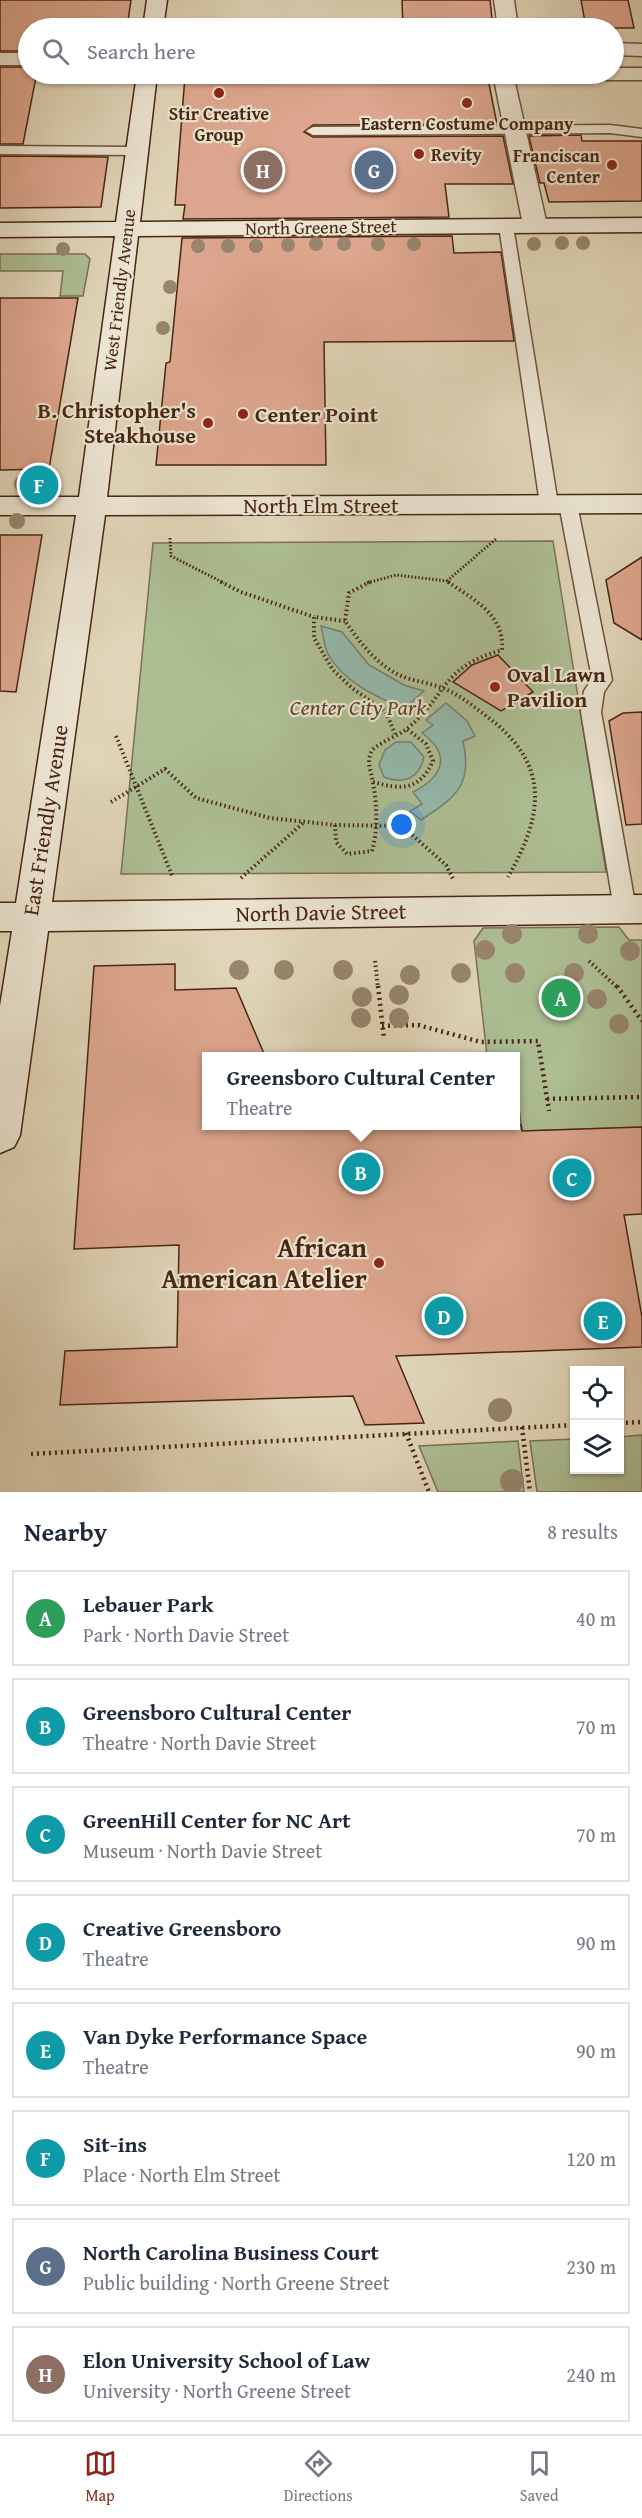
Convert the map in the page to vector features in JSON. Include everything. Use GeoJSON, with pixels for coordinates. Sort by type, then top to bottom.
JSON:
{"type":"FeatureCollection","features":[{"type":"Feature","properties":{"kind":"main road"},"geometry":{"type":"LineString","coordinates":[[154,18],[157,0]]}},
{"type":"Feature","properties":{"kind":"main road"},"geometry":{"type":"LineString","coordinates":[[504,0],[507,18]]}},
{"type":"Feature","properties":{"kind":"main road"},"geometry":{"type":"LineString","coordinates":[[624,49],[642,50]]}},
{"type":"Feature","properties":{"kind":"main road"},"geometry":{"type":"LineString","coordinates":[[0,59],[18,59]]}},
{"type":"Feature","properties":{"kind":"main road"},"geometry":{"type":"LineString","coordinates":[[624,74],[642,74]]}},
{"type":"Feature","properties":{"kind":"main road","name":"West Friendly Avenue"},"geometry":{"type":"LineString","coordinates":[[92,506],[146,84]]}},
{"type":"Feature","properties":{"kind":"main road"},"geometry":{"type":"LineString","coordinates":[[505,84],[535,225]]}},
{"type":"Feature","properties":{"kind":"main road","name":"North Greene Street"},"geometry":{"type":"LineString","coordinates":[[0,230],[642,225]]}},
{"type":"Feature","properties":{"kind":"main road","name":"North Elm Street"},"geometry":{"type":"LineString","coordinates":[[0,506],[642,504]]}},
{"type":"Feature","properties":{"kind":"main road","name":"East Friendly Avenue"},"geometry":{"type":"LineString","coordinates":[[0,1135],[15,917],[92,506]]}},
{"type":"Feature","properties":{"kind":"main road","name":"North Davie Street"},"geometry":{"type":"LineString","coordinates":[[15,917],[634,909]]}},
{"type":"Feature","properties":{"kind":"lane"},"geometry":{"type":"LineString","coordinates":[[313,131],[610,129],[642,133]]}},
{"type":"Feature","properties":{"kind":"lane"},"geometry":{"type":"LineString","coordinates":[[0,150],[136,151]]}},
{"type":"Feature","properties":{"kind":"lane"},"geometry":{"type":"LineString","coordinates":[[506,226],[558,504],[602,680],[594,691],[591,711],[634,909]]}},
{"type":"Feature","properties":{"kind":"path"},"geometry":{"type":"LineString","coordinates":[[170,538],[171,556],[241,592],[314,617],[345,621]]}},
{"type":"Feature","properties":{"kind":"path"},"geometry":{"type":"LineString","coordinates":[[447,581],[497,538]]}},
{"type":"Feature","properties":{"kind":"path"},"geometry":{"type":"LineString","coordinates":[[335,825],[336,842],[346,854],[362,854],[372,851],[376,839],[373,782],[368,765],[375,747],[406,729],[443,687],[468,661],[502,650],[505,640],[497,618],[447,581],[411,573],[369,580],[349,593],[345,621],[365,650],[396,674],[443,687],[498,723],[520,744],[534,774],[537,816],[525,850],[507,877]]}},
{"type":"Feature","properties":{"kind":"path"},"geometry":{"type":"LineString","coordinates":[[314,617],[314,638],[333,670],[352,688],[386,712],[395,734]]}},
{"type":"Feature","properties":{"kind":"path"},"geometry":{"type":"LineString","coordinates":[[373,782],[392,787],[412,786],[428,777],[434,761],[426,744],[406,729]]}},
{"type":"Feature","properties":{"kind":"path"},"geometry":{"type":"LineString","coordinates":[[116,736],[173,878]]}},
{"type":"Feature","properties":{"kind":"path"},"geometry":{"type":"LineString","coordinates":[[111,802],[165,769],[196,798],[270,818],[335,825],[402,826],[446,865],[453,880]]}},
{"type":"Feature","properties":{"kind":"path"},"geometry":{"type":"LineString","coordinates":[[241,878],[303,822]]}},
{"type":"Feature","properties":{"kind":"path"},"geometry":{"type":"LineString","coordinates":[[375,961],[384,1038]]}},
{"type":"Feature","properties":{"kind":"path"},"geometry":{"type":"LineString","coordinates":[[589,961],[617,986],[642,1021]]}},
{"type":"Feature","properties":{"kind":"path"},"geometry":{"type":"LineString","coordinates":[[382,1026],[417,1025],[481,1042],[538,1041],[549,1111]]}},
{"type":"Feature","properties":{"kind":"path"},"geometry":{"type":"LineString","coordinates":[[547,1099],[642,1097]]}},
{"type":"Feature","properties":{"kind":"path"},"geometry":{"type":"LineString","coordinates":[[624,1423],[642,1422]]}},
{"type":"Feature","properties":{"kind":"path"},"geometry":{"type":"LineString","coordinates":[[31,1454],[570,1425]]}},
{"type":"Feature","properties":{"kind":"path"},"geometry":{"type":"LineString","coordinates":[[522,1427],[530,1492]]}},
{"type":"Feature","properties":{"kind":"path"},"geometry":{"type":"LineString","coordinates":[[406,1433],[429,1492]]}},
{"type":"Feature","properties":{"kind":"green space"},"geometry":{"type":"Polygon","coordinates":[[[0,254],[85,254],[90,259],[83,296],[60,296],[63,271],[0,271],[0,254]]]}},
{"type":"Feature","properties":{"kind":"green space","name":"Center City Park"},"geometry":{"type":"Polygon","coordinates":[[[553,541],[606,872],[121,874],[153,543],[553,541]]]}},
{"type":"Feature","properties":{"kind":"green space"},"geometry":{"type":"Polygon","coordinates":[[[619,927],[629,940],[642,940],[642,1127],[522,1131],[520,1052],[487,1052],[474,941],[483,928],[619,927]]]}},
{"type":"Feature","properties":{"kind":"green space"},"geometry":{"type":"Polygon","coordinates":[[[642,1435],[642,1492],[537,1492],[530,1441],[570,1439],[570,1474],[624,1474],[624,1437],[642,1435]]]}},
{"type":"Feature","properties":{"kind":"green space"},"geometry":{"type":"Polygon","coordinates":[[[518,1441],[524,1492],[438,1492],[419,1446],[518,1441]]]}},
{"type":"Feature","properties":{"kind":"shaded area"},"geometry":{"type":"Polygon","coordinates":[[[321,626],[342,632],[369,665],[404,685],[424,691],[404,709],[362,688],[334,664],[328,654],[321,626]]]}},
{"type":"Feature","properties":{"kind":"shaded area"},"geometry":{"type":"Polygon","coordinates":[[[446,703],[467,721],[475,736],[463,741],[466,769],[459,788],[444,804],[421,820],[410,811],[422,804],[413,792],[431,780],[440,765],[437,749],[422,733],[433,725],[426,720],[446,703]]]}},
{"type":"Feature","properties":{"kind":"shaded area"},"geometry":{"type":"Polygon","coordinates":[[[396,742],[411,742],[424,757],[415,775],[405,780],[384,777],[379,765],[385,750],[396,742]]]}},
{"type":"Feature","properties":{"kind":"building"},"geometry":{"type":"Polygon","coordinates":[[[0,0],[131,0],[128,18],[18,18],[18,51],[0,51],[0,0]]]}},
{"type":"Feature","properties":{"kind":"building"},"geometry":{"type":"Polygon","coordinates":[[[402,0],[490,0],[492,18],[403,18],[402,0]]]}},
{"type":"Feature","properties":{"kind":"building"},"geometry":{"type":"Polygon","coordinates":[[[581,0],[628,0],[634,28],[624,28],[624,18],[584,18],[581,0]]]}},
{"type":"Feature","properties":{"kind":"building"},"geometry":{"type":"Polygon","coordinates":[[[0,67],[18,67],[18,84],[35,84],[23,144],[0,144],[0,67]]]}},
{"type":"Feature","properties":{"kind":"building"},"geometry":{"type":"Polygon","coordinates":[[[184,84],[489,84],[497,124],[313,125],[304,132],[313,137],[503,136],[513,184],[445,184],[449,217],[183,219],[185,205],[175,205],[184,84]]]}},
{"type":"Feature","properties":{"kind":"building"},"geometry":{"type":"Polygon","coordinates":[[[581,135],[582,141],[642,141],[642,201],[549,202],[544,183],[540,183],[529,136],[581,135]]]}},
{"type":"Feature","properties":{"kind":"building"},"geometry":{"type":"Polygon","coordinates":[[[0,156],[108,157],[101,207],[0,208],[0,156]]]}},
{"type":"Feature","properties":{"kind":"building"},"geometry":{"type":"Polygon","coordinates":[[[452,236],[454,253],[501,252],[514,341],[324,342],[326,465],[156,465],[166,363],[170,362],[182,238],[452,236]]]}},
{"type":"Feature","properties":{"kind":"building"},"geometry":{"type":"Polygon","coordinates":[[[0,298],[78,298],[49,469],[0,470],[0,298]]]}},
{"type":"Feature","properties":{"kind":"building"},"geometry":{"type":"Polygon","coordinates":[[[0,535],[42,535],[16,692],[0,691],[0,535]]]}},
{"type":"Feature","properties":{"kind":"building"},"geometry":{"type":"Polygon","coordinates":[[[642,557],[642,640],[614,623],[606,580],[642,557]]]}},
{"type":"Feature","properties":{"kind":"building","name":"Oval Lawn Pavilion"},"geometry":{"type":"Polygon","coordinates":[[[498,655],[533,692],[501,711],[453,682],[472,665],[498,655]]]}},
{"type":"Feature","properties":{"kind":"building"},"geometry":{"type":"Polygon","coordinates":[[[642,712],[642,824],[626,825],[609,721],[623,713],[642,712]]]}},
{"type":"Feature","properties":{"kind":"building"},"geometry":{"type":"Polygon","coordinates":[[[175,964],[175,990],[236,988],[263,1052],[202,1052],[202,1130],[520,1130],[521,1125],[522,1131],[642,1127],[642,1214],[624,1215],[642,1317],[642,1347],[396,1356],[424,1423],[365,1425],[353,1396],[60,1405],[65,1351],[177,1347],[179,1245],[74,1249],[94,966],[175,964]]]}},
{"type":"Feature","properties":{"kind":"place","name":"Stir Creative Group"},"geometry":{"type":"Point","coordinates":[219,93]}},
{"type":"Feature","properties":{"kind":"place","name":"Eastern Costume Company"},"geometry":{"type":"Point","coordinates":[467,103]}},
{"type":"Feature","properties":{"kind":"place","name":"Revity"},"geometry":{"type":"Point","coordinates":[419,154]}},
{"type":"Feature","properties":{"kind":"place","name":"Franciscan Center"},"geometry":{"type":"Point","coordinates":[612,165]}},
{"type":"Feature","properties":{"kind":"place","name":"Elon University School of Law"},"geometry":{"type":"Point","coordinates":[263,170]}},
{"type":"Feature","properties":{"kind":"place","name":"North Carolina Business Court"},"geometry":{"type":"Point","coordinates":[374,170]}},
{"type":"Feature","properties":{"kind":"place","name":"Center Point"},"geometry":{"type":"Point","coordinates":[243,414]}},
{"type":"Feature","properties":{"kind":"place","name":"B. Christopher's Steakhouse"},"geometry":{"type":"Point","coordinates":[208,423]}},
{"type":"Feature","properties":{"kind":"place","name":"Sit-ins"},"geometry":{"type":"Point","coordinates":[39,485]}},
{"type":"Feature","properties":{"kind":"place","name":"Oval Lawn Pavilion"},"geometry":{"type":"Point","coordinates":[495,687]}},
{"type":"Feature","properties":{"kind":"place","name":"Lebauer Park"},"geometry":{"type":"Point","coordinates":[561,998]}},
{"type":"Feature","properties":{"kind":"place","name":"Greensboro Cultural Center"},"geometry":{"type":"Point","coordinates":[361,1172]}},
{"type":"Feature","properties":{"kind":"place","name":"GreenHill Center for NC Art"},"geometry":{"type":"Point","coordinates":[572,1178]}},
{"type":"Feature","properties":{"kind":"place","name":"African American Atelier"},"geometry":{"type":"Point","coordinates":[379,1263]}},
{"type":"Feature","properties":{"kind":"place","name":"Creative Greensboro"},"geometry":{"type":"Point","coordinates":[444,1316]}},
{"type":"Feature","properties":{"kind":"place","name":"Van Dyke Performance Space"},"geometry":{"type":"Point","coordinates":[603,1321]}}]}
